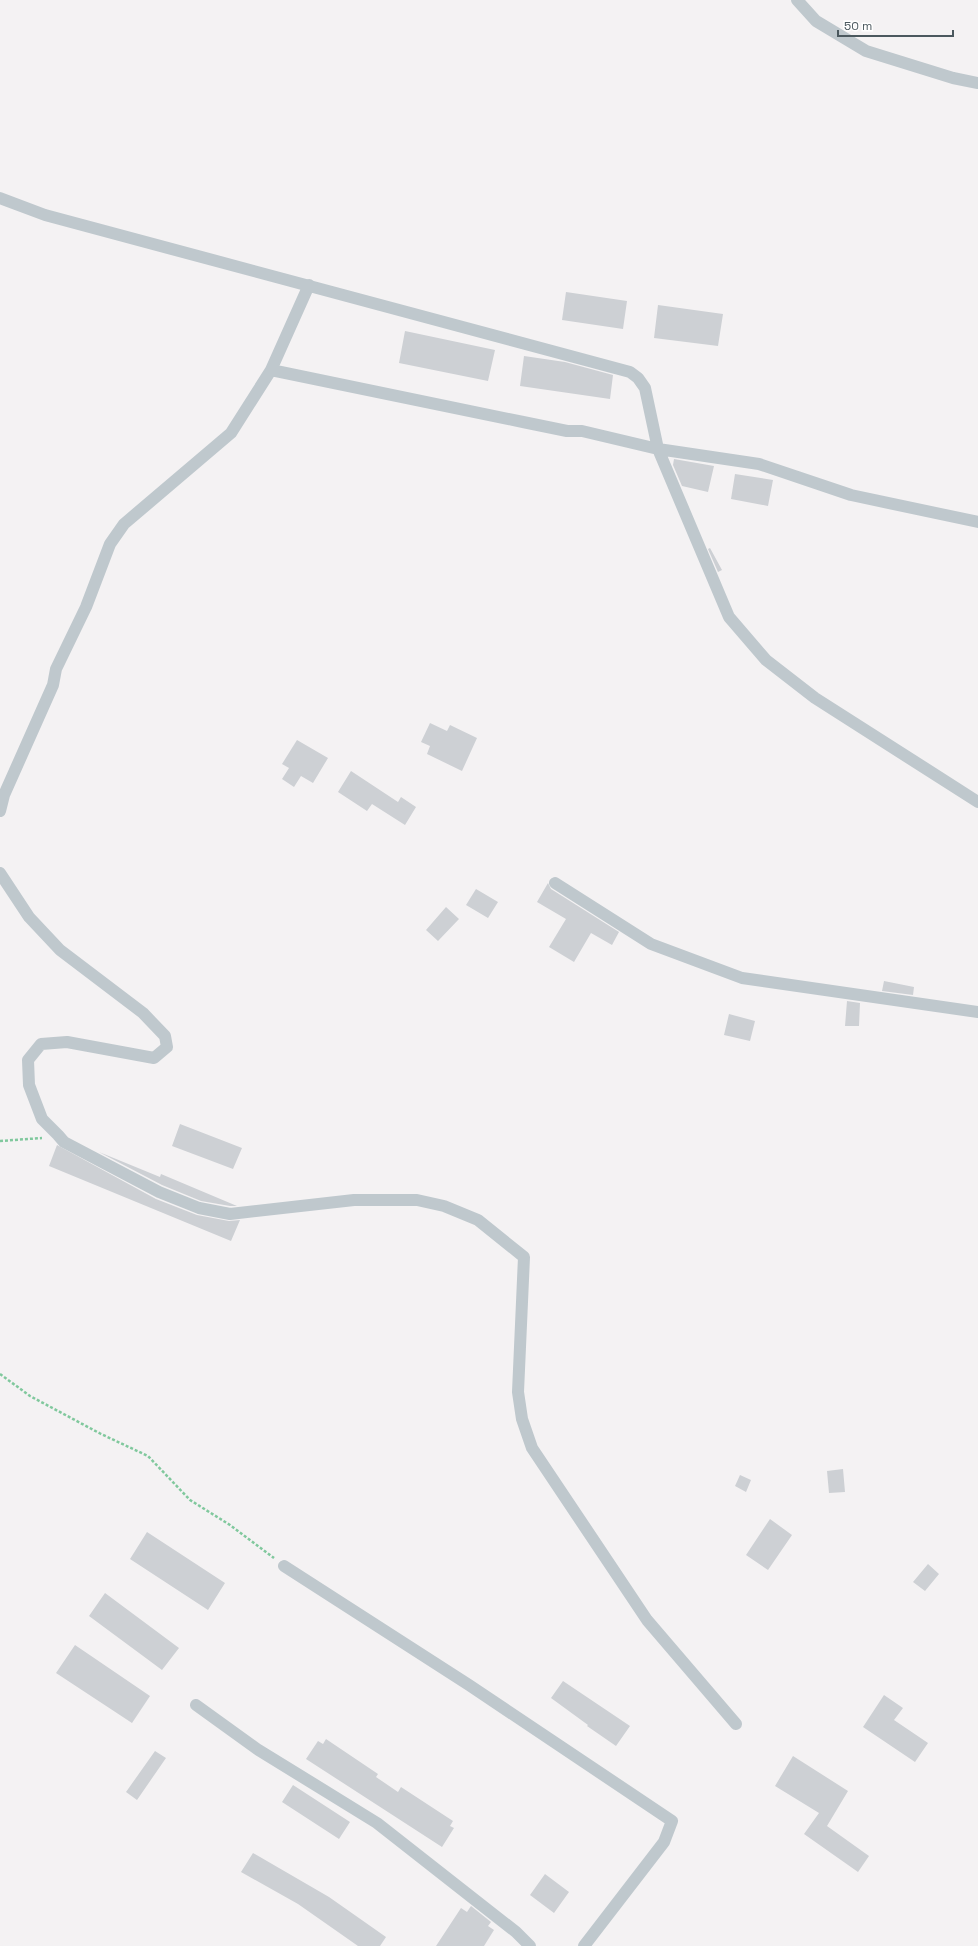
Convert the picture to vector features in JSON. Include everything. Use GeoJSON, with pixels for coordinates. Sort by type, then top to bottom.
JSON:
{"type":"FeatureCollection","features":[{"type":"Feature","properties":{"kind":"street"},"geometry":{"type":"LineString","coordinates":[[797,0],[816,21],[866,51],[954,78],[978,83]]}},
{"type":"Feature","properties":{"kind":"street"},"geometry":{"type":"LineString","coordinates":[[0,198],[45,215],[630,372],[644,388],[658,449],[729,617],[766,660],[815,698],[978,802]]}},
{"type":"Feature","properties":{"kind":"street"},"geometry":{"type":"LineString","coordinates":[[0,811],[4,795],[53,685],[56,668],[86,607],[110,544],[124,524],[231,433],[272,370],[309,285]]}},
{"type":"Feature","properties":{"kind":"street"},"geometry":{"type":"LineString","coordinates":[[272,370],[567,431],[582,431],[658,449],[759,464],[851,495],[978,522]]}},
{"type":"Feature","properties":{"kind":"street"},"geometry":{"type":"LineString","coordinates":[[0,873],[29,917],[60,950],[143,1013],[165,1036],[167,1047],[154,1058],[67,1042],[41,1044],[28,1060],[28,1085],[42,1119],[64,1142],[159,1192],[199,1208],[230,1214],[354,1200],[417,1200],[444,1206],[478,1220],[524,1257],[518,1392],[522,1419],[532,1448],[647,1620],[736,1724]]}},
{"type":"Feature","properties":{"kind":"street"},"geometry":{"type":"LineString","coordinates":[[555,883],[651,944],[742,978],[978,1012]]}},
{"type":"Feature","properties":{"kind":"street"},"geometry":{"type":"LineString","coordinates":[[284,1566],[470,1685],[672,1821],[664,1842],[584,1946]]}},
{"type":"Feature","properties":{"kind":"street"},"geometry":{"type":"LineString","coordinates":[[196,1705],[257,1748],[377,1823],[516,1932],[530,1946]]}},
{"type":"Feature","properties":{"kind":"path"},"geometry":{"type":"LineString","coordinates":[[0,1142],[58,1136]]}},
{"type":"Feature","properties":{"kind":"path"},"geometry":{"type":"LineString","coordinates":[[0,1374],[30,1396],[101,1434],[148,1456],[190,1500],[230,1525],[284,1566]]}},
{"type":"Feature","properties":{"kind":"building"},"geometry":{"type":"Polygon","coordinates":[[[566,292],[627,301],[623,329],[562,320],[566,292]]]}},
{"type":"Feature","properties":{"kind":"building"},"geometry":{"type":"Polygon","coordinates":[[[658,305],[723,314],[718,346],[654,338],[658,305]]]}},
{"type":"Feature","properties":{"kind":"building"},"geometry":{"type":"Polygon","coordinates":[[[405,331],[495,350],[488,381],[399,363],[405,331]]]}},
{"type":"Feature","properties":{"kind":"building"},"geometry":{"type":"Polygon","coordinates":[[[524,356],[565,362],[613,375],[610,399],[520,386],[524,356]]]}},
{"type":"Feature","properties":{"kind":"building"},"geometry":{"type":"Polygon","coordinates":[[[674,459],[714,466],[708,492],[682,486],[673,465],[674,459]]]}},
{"type":"Feature","properties":{"kind":"building"},"geometry":{"type":"Polygon","coordinates":[[[735,474],[773,480],[768,506],[731,499],[735,474]]]}},
{"type":"Feature","properties":{"kind":"building"},"geometry":{"type":"Polygon","coordinates":[[[710,548],[722,570],[718,572],[708,549],[710,548]]]}},
{"type":"Feature","properties":{"kind":"building"},"geometry":{"type":"Polygon","coordinates":[[[430,723],[447,731],[450,725],[477,738],[462,771],[427,754],[430,746],[421,742],[430,723]]]}},
{"type":"Feature","properties":{"kind":"building"},"geometry":{"type":"Polygon","coordinates":[[[297,740],[328,758],[313,783],[301,776],[294,787],[282,779],[289,768],[282,764],[297,740]]]}},
{"type":"Feature","properties":{"kind":"building"},"geometry":{"type":"Polygon","coordinates":[[[351,771],[398,802],[401,797],[416,807],[405,825],[372,804],[367,811],[338,792],[351,771]]]}},
{"type":"Feature","properties":{"kind":"building"},"geometry":{"type":"Polygon","coordinates":[[[548,883],[551,889],[619,932],[612,945],[591,933],[574,962],[549,947],[566,919],[537,902],[548,883]]]}},
{"type":"Feature","properties":{"kind":"building"},"geometry":{"type":"Polygon","coordinates":[[[476,889],[498,902],[488,918],[466,905],[476,889]]]}},
{"type":"Feature","properties":{"kind":"building"},"geometry":{"type":"Polygon","coordinates":[[[446,907],[459,919],[438,941],[426,930],[446,907]]]}},
{"type":"Feature","properties":{"kind":"building"},"geometry":{"type":"Polygon","coordinates":[[[884,981],[914,987],[913,995],[882,991],[884,981]]]}},
{"type":"Feature","properties":{"kind":"building"},"geometry":{"type":"Polygon","coordinates":[[[847,1001],[860,1003],[859,1026],[845,1026],[847,1001]]]}},
{"type":"Feature","properties":{"kind":"building"},"geometry":{"type":"Polygon","coordinates":[[[729,1014],[755,1021],[750,1041],[724,1035],[729,1014]]]}},
{"type":"Feature","properties":{"kind":"building"},"geometry":{"type":"Polygon","coordinates":[[[180,1124],[242,1148],[233,1169],[172,1146],[180,1124]]]}},
{"type":"Feature","properties":{"kind":"building"},"geometry":{"type":"Polygon","coordinates":[[[57,1145],[156,1199],[197,1215],[229,1221],[240,1220],[231,1241],[49,1166],[57,1145]]]}},
{"type":"Feature","properties":{"kind":"building"},"geometry":{"type":"Polygon","coordinates":[[[99,1152],[160,1177],[161,1174],[237,1206],[201,1201],[162,1185],[99,1152]]]}},
{"type":"Feature","properties":{"kind":"building"},"geometry":{"type":"Polygon","coordinates":[[[843,1469],[845,1492],[829,1493],[827,1471],[843,1469]]]}},
{"type":"Feature","properties":{"kind":"building"},"geometry":{"type":"Polygon","coordinates":[[[740,1475],[751,1480],[746,1492],[735,1486],[740,1475]]]}},
{"type":"Feature","properties":{"kind":"building"},"geometry":{"type":"Polygon","coordinates":[[[770,1519],[792,1535],[768,1570],[746,1555],[770,1519]]]}},
{"type":"Feature","properties":{"kind":"building"},"geometry":{"type":"Polygon","coordinates":[[[147,1532],[225,1583],[208,1610],[130,1559],[147,1532]]]}},
{"type":"Feature","properties":{"kind":"building"},"geometry":{"type":"Polygon","coordinates":[[[928,1564],[939,1574],[925,1591],[913,1582],[928,1564]]]}},
{"type":"Feature","properties":{"kind":"building"},"geometry":{"type":"Polygon","coordinates":[[[105,1593],[179,1648],[162,1670],[89,1616],[105,1593]]]}},
{"type":"Feature","properties":{"kind":"building"},"geometry":{"type":"Polygon","coordinates":[[[75,1645],[150,1696],[132,1723],[56,1673],[75,1645]]]}},
{"type":"Feature","properties":{"kind":"building"},"geometry":{"type":"Polygon","coordinates":[[[563,1681],[630,1726],[616,1746],[551,1698],[563,1681]]]}},
{"type":"Feature","properties":{"kind":"building"},"geometry":{"type":"Polygon","coordinates":[[[884,1695],[903,1708],[894,1720],[928,1743],[915,1762],[863,1727],[884,1695]]]}},
{"type":"Feature","properties":{"kind":"building"},"geometry":{"type":"Polygon","coordinates":[[[326,1739],[378,1774],[376,1777],[398,1792],[401,1787],[453,1821],[450,1826],[454,1828],[442,1847],[306,1759],[318,1741],[323,1744],[326,1739]]]}},
{"type":"Feature","properties":{"kind":"building"},"geometry":{"type":"Polygon","coordinates":[[[155,1751],[166,1758],[137,1800],[126,1792],[155,1751]]]}},
{"type":"Feature","properties":{"kind":"building"},"geometry":{"type":"Polygon","coordinates":[[[793,1756],[848,1791],[827,1826],[869,1856],[858,1872],[804,1834],[819,1813],[775,1786],[793,1756]]]}},
{"type":"Feature","properties":{"kind":"building"},"geometry":{"type":"Polygon","coordinates":[[[293,1785],[350,1822],[339,1839],[282,1802],[293,1785]]]}},
{"type":"Feature","properties":{"kind":"building"},"geometry":{"type":"Polygon","coordinates":[[[253,1853],[329,1897],[386,1937],[380,1946],[358,1946],[298,1904],[241,1872],[253,1853]]]}},
{"type":"Feature","properties":{"kind":"building"},"geometry":{"type":"Polygon","coordinates":[[[545,1874],[569,1892],[554,1913],[530,1895],[545,1874]]]}},
{"type":"Feature","properties":{"kind":"building"},"geometry":{"type":"Polygon","coordinates":[[[471,1906],[491,1922],[488,1926],[494,1930],[484,1946],[436,1946],[461,1908],[467,1912],[471,1906]]]}}]}
